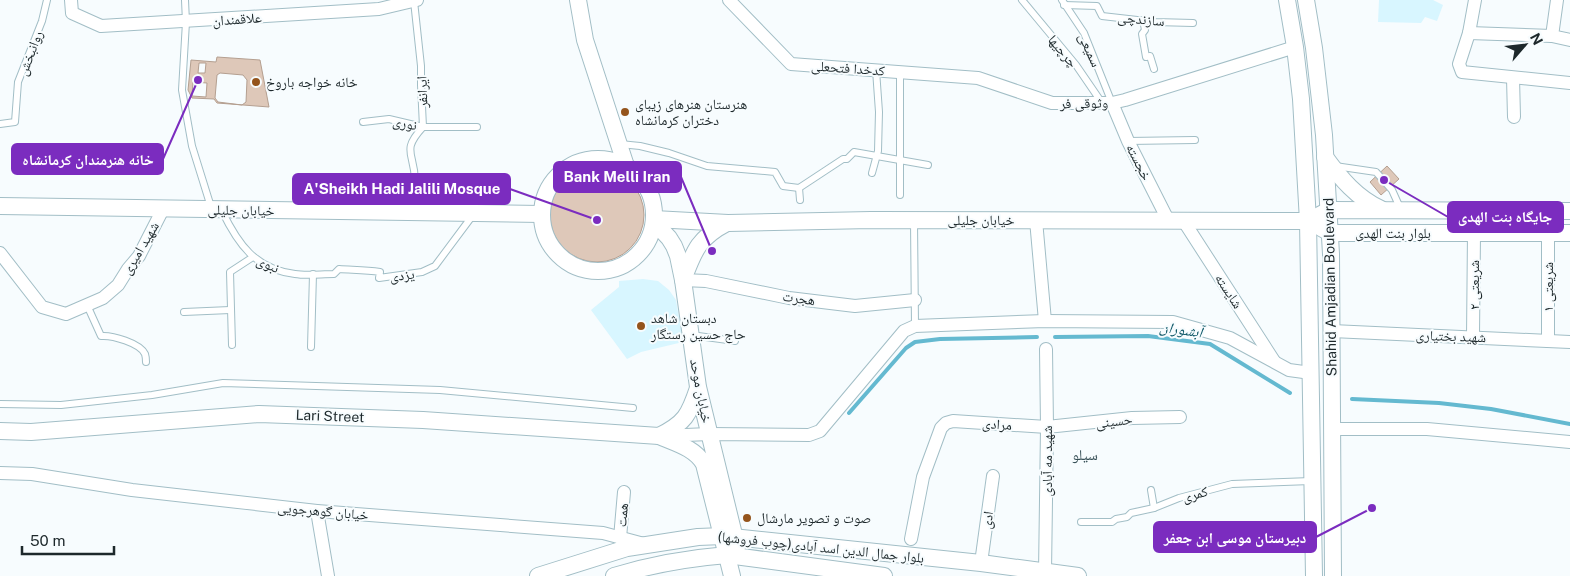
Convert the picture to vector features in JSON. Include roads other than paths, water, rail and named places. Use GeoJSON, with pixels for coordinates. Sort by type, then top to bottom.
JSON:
{"type":"FeatureCollection","features":[{"type":"Feature","properties":{"kind":"main road"},"geometry":{"type":"LineString","coordinates":[[578,0],[585,40],[626,166]]}},
{"type":"Feature","properties":{"kind":"main road","name":"Shahid Amjadian Boulevard"},"geometry":{"type":"LineString","coordinates":[[1287,0],[1301,99],[1308,221],[1314,576]]}},
{"type":"Feature","properties":{"kind":"main road","name":"Shahid Amjadian Boulevard"},"geometry":{"type":"LineString","coordinates":[[1306,0],[1328,161],[1332,332],[1333,576]]}},
{"type":"Feature","properties":{"kind":"main road"},"geometry":{"type":"LineString","coordinates":[[594,158],[610,160],[626,166],[639,176],[648,190],[654,205],[654,220],[647,243],[637,256],[624,266],[608,271],[591,272],[575,267],[561,258],[550,246],[543,230],[541,214],[544,197],[551,182],[563,170],[577,162],[594,158]]}},
{"type":"Feature","properties":{"kind":"main road"},"geometry":{"type":"LineString","coordinates":[[1328,161],[1345,183],[1365,201],[1393,211]]}},
{"type":"Feature","properties":{"kind":"main road","name":"خیابان جلیلی"},"geometry":{"type":"LineString","coordinates":[[0,206],[541,214]]}},
{"type":"Feature","properties":{"kind":"main road"},"geometry":{"type":"LineString","coordinates":[[1308,221],[1329,210]]}},
{"type":"Feature","properties":{"kind":"main road","name":"بلوار بنت الهدی"},"geometry":{"type":"LineString","coordinates":[[1329,210],[1570,211]]}},
{"type":"Feature","properties":{"kind":"main road","name":"خیابان جلیلی"},"geometry":{"type":"LineString","coordinates":[[654,220],[728,223],[914,220],[1308,221]]}},
{"type":"Feature","properties":{"kind":"main road","name":"خیابان موحد"},"geometry":{"type":"LineString","coordinates":[[654,220],[674,246],[683,280],[698,387],[729,536]]}},
{"type":"Feature","properties":{"kind":"main road","name":"بلوار بنت الهدی"},"geometry":{"type":"LineString","coordinates":[[1308,221],[1330,232],[1570,233]]}},
{"type":"Feature","properties":{"kind":"main road"},"geometry":{"type":"LineString","coordinates":[[683,280],[697,247],[705,236],[728,223]]}},
{"type":"Feature","properties":{"kind":"main road"},"geometry":{"type":"LineString","coordinates":[[659,436],[683,421],[691,409],[698,387]]}},
{"type":"Feature","properties":{"kind":"main road","name":"Lari Street"},"geometry":{"type":"LineString","coordinates":[[0,431],[31,432],[259,414],[423,420],[659,436]]}},
{"type":"Feature","properties":{"kind":"main road"},"geometry":{"type":"LineString","coordinates":[[659,436],[694,452],[700,457],[729,536],[733,556],[741,576]]}},
{"type":"Feature","properties":{"kind":"main road","name":"بلوار جمال الدین اسد آبادی(چوب فروشها)"},"geometry":{"type":"LineString","coordinates":[[538,576],[627,548],[646,544],[698,537],[729,536],[981,563],[1078,576]]}},
{"type":"Feature","properties":{"kind":"main road"},"geometry":{"type":"LineString","coordinates":[[732,576],[733,556]]}},
{"type":"Feature","properties":{"kind":"main road","name":"بلوار جمال الدین اسد آبادی(چوب فروشها)"},"geometry":{"type":"LineString","coordinates":[[614,576],[630,571],[702,557],[733,556],[878,576]]}},
{"type":"Feature","properties":{"kind":"street","name":"علاقمندان"},"geometry":{"type":"LineString","coordinates":[[71,0],[72,13],[101,26],[379,9],[415,0]]}},
{"type":"Feature","properties":{"kind":"street","name":"کدخدا فتحعلی"},"geometry":{"type":"LineString","coordinates":[[730,0],[791,64],[900,72]]}},
{"type":"Feature","properties":{"kind":"street"},"geometry":{"type":"LineString","coordinates":[[1475,0],[1469,33],[1459,64],[1462,72],[1570,83]]}},
{"type":"Feature","properties":{"kind":"street"},"geometry":{"type":"LineString","coordinates":[[1552,36],[1558,0]]}},
{"type":"Feature","properties":{"kind":"street"},"geometry":{"type":"LineString","coordinates":[[1469,33],[1552,36],[1570,40]]}},
{"type":"Feature","properties":{"kind":"street","name":"وثوقی فر"},"geometry":{"type":"LineString","coordinates":[[900,72],[978,78],[1052,103],[1107,103],[1295,47]]}},
{"type":"Feature","properties":{"kind":"street"},"geometry":{"type":"LineString","coordinates":[[1513,78],[1514,118]]}},
{"type":"Feature","properties":{"kind":"street","name":"خجسته"},"geometry":{"type":"LineString","coordinates":[[1107,103],[1176,220]]}},
{"type":"Feature","properties":{"kind":"street","name":"شهید امیری"},"geometry":{"type":"LineString","coordinates":[[0,253],[42,308],[66,314],[103,298],[118,285],[139,256],[163,209]]}},
{"type":"Feature","properties":{"kind":"street"},"geometry":{"type":"LineString","coordinates":[[1036,220],[1045,321]]}},
{"type":"Feature","properties":{"kind":"street","name":"شایسته"},"geometry":{"type":"LineString","coordinates":[[1176,220],[1274,362]]}},
{"type":"Feature","properties":{"kind":"street","name":"شریعتی ۲"},"geometry":{"type":"LineString","coordinates":[[1473,337],[1474,233]]}},
{"type":"Feature","properties":{"kind":"street","name":"شریعتی ۱"},"geometry":{"type":"LineString","coordinates":[[1548,233],[1548,341]]}},
{"type":"Feature","properties":{"kind":"street","name":"هجرت"},"geometry":{"type":"LineString","coordinates":[[683,280],[706,281],[790,298],[855,306],[915,300]]}},
{"type":"Feature","properties":{"kind":"street"},"geometry":{"type":"LineString","coordinates":[[659,436],[709,434],[810,435],[820,431],[904,331],[915,326],[1045,321],[1173,322],[1230,338],[1289,370],[1311,373]]}},
{"type":"Feature","properties":{"kind":"street","name":"شهید بختیاری"},"geometry":{"type":"LineString","coordinates":[[1332,332],[1570,342]]}},
{"type":"Feature","properties":{"kind":"street","name":"شهید مه آبادی"},"geometry":{"type":"LineString","coordinates":[[1046,349],[1046,572]]}},
{"type":"Feature","properties":{"kind":"street","name":"حسینی"},"geometry":{"type":"LineString","coordinates":[[1047,427],[1132,418],[1180,417]]}},
{"type":"Feature","properties":{"kind":"street","name":"مرادی"},"geometry":{"type":"LineString","coordinates":[[911,539],[923,476],[942,428],[946,423],[953,421],[1047,427]]}},
{"type":"Feature","properties":{"kind":"street"},"geometry":{"type":"LineString","coordinates":[[1332,429],[1427,429],[1570,442]]}},
{"type":"Feature","properties":{"kind":"street","name":"خیابان گوهرجویی"},"geometry":{"type":"LineString","coordinates":[[0,473],[32,474],[132,490],[317,511],[603,533],[646,544]]}},
{"type":"Feature","properties":{"kind":"street","name":"ادی"},"geometry":{"type":"LineString","coordinates":[[981,563],[994,476]]}},
{"type":"Feature","properties":{"kind":"street","name":"همت"},"geometry":{"type":"LineString","coordinates":[[620,538],[624,492]]}},
{"type":"Feature","properties":{"kind":"street"},"geometry":{"type":"LineString","coordinates":[[317,511],[328,576]]}},
{"type":"Feature","properties":{"kind":"lane","name":"روانبخش"},"geometry":{"type":"LineString","coordinates":[[0,124],[16,122],[18,82],[42,20],[47,0]]}},
{"type":"Feature","properties":{"kind":"lane","name":"نبوی"},"geometry":{"type":"LineString","coordinates":[[185,0],[186,22],[182,90],[192,146],[217,209],[253,257],[274,270],[296,274],[334,274],[339,269]]}},
{"type":"Feature","properties":{"kind":"lane","name":"ایرانفر"},"geometry":{"type":"LineString","coordinates":[[415,0],[424,126],[413,137],[409,152],[415,180]]}},
{"type":"Feature","properties":{"kind":"lane","name":"چرچیها"},"geometry":{"type":"LineString","coordinates":[[1022,0],[1107,103]]}},
{"type":"Feature","properties":{"kind":"lane","name":"سمیعی"},"geometry":{"type":"LineString","coordinates":[[1063,3],[1084,33],[1107,103]]}},
{"type":"Feature","properties":{"kind":"lane","name":"سازندچی"},"geometry":{"type":"LineString","coordinates":[[1063,3],[1097,6],[1102,16],[1193,23]]}},
{"type":"Feature","properties":{"kind":"lane"},"geometry":{"type":"LineString","coordinates":[[1143,20],[1145,30],[1142,34],[1146,57],[1157,53]]}},
{"type":"Feature","properties":{"kind":"lane"},"geometry":{"type":"LineString","coordinates":[[1150,56],[1154,69]]}},
{"type":"Feature","properties":{"kind":"lane"},"geometry":{"type":"LineString","coordinates":[[872,173],[878,151],[879,112],[876,70]]}},
{"type":"Feature","properties":{"kind":"lane","name":"کدخدا فتحعلی"},"geometry":{"type":"LineString","coordinates":[[900,72],[900,195]]}},
{"type":"Feature","properties":{"kind":"lane","name":"نوری"},"geometry":{"type":"LineString","coordinates":[[362,122],[389,119],[424,126],[477,127]]}},
{"type":"Feature","properties":{"kind":"lane"},"geometry":{"type":"LineString","coordinates":[[1128,141],[1195,140]]}},
{"type":"Feature","properties":{"kind":"lane"},"geometry":{"type":"LineString","coordinates":[[618,144],[640,146],[669,153],[707,166],[775,172],[783,186],[799,188],[854,152],[928,165]]}},
{"type":"Feature","properties":{"kind":"lane"},"geometry":{"type":"LineString","coordinates":[[1328,161],[1376,172],[1392,190],[1393,211]]}},
{"type":"Feature","properties":{"kind":"lane"},"geometry":{"type":"LineString","coordinates":[[799,188],[800,200]]}},
{"type":"Feature","properties":{"kind":"lane","name":"یزدی"},"geometry":{"type":"LineString","coordinates":[[339,269],[380,272],[379,278],[422,272],[435,266],[474,213]]}},
{"type":"Feature","properties":{"kind":"lane"},"geometry":{"type":"LineString","coordinates":[[914,220],[915,326]]}},
{"type":"Feature","properties":{"kind":"lane"},"geometry":{"type":"LineString","coordinates":[[232,345],[230,272],[253,257]]}},
{"type":"Feature","properties":{"kind":"lane"},"geometry":{"type":"LineString","coordinates":[[311,347],[312,274]]}},
{"type":"Feature","properties":{"kind":"lane"},"geometry":{"type":"LineString","coordinates":[[87,305],[101,336],[118,338],[141,349],[146,362]]}},
{"type":"Feature","properties":{"kind":"lane"},"geometry":{"type":"LineString","coordinates":[[184,312],[230,310]]}},
{"type":"Feature","properties":{"kind":"lane"},"geometry":{"type":"LineString","coordinates":[[691,335],[735,341]]}},
{"type":"Feature","properties":{"kind":"lane"},"geometry":{"type":"LineString","coordinates":[[0,404],[61,406],[223,384],[440,390],[633,408]]}},
{"type":"Feature","properties":{"kind":"lane","name":"کمری"},"geometry":{"type":"LineString","coordinates":[[1081,522],[1112,522],[1116,519],[1127,517],[1131,513],[1154,508],[1179,498],[1232,484],[1312,481]]}},
{"type":"Feature","properties":{"kind":"lane"},"geometry":{"type":"LineString","coordinates":[[1151,490],[1154,508]]}},
{"type":"Feature","properties":{"kind":"waterway","name":"آبشوران"},"geometry":{"type":"LineString","coordinates":[[1055,337],[1148,336],[1210,344],[1290,393]]}},
{"type":"Feature","properties":{"kind":"waterway","name":"آبشوران"},"geometry":{"type":"LineString","coordinates":[[849,413],[906,348],[915,342],[940,339],[1037,337]]}},
{"type":"Feature","properties":{"kind":"waterway","name":"آبشوران"},"geometry":{"type":"LineString","coordinates":[[1352,399],[1439,403],[1491,409],[1570,424]]}},
{"type":"Feature","properties":{"kind":"place","name":"خانه هنرمندان کرمانشاه"},"geometry":{"type":"Point","coordinates":[198,80]}},
{"type":"Feature","properties":{"kind":"place","name":"خانه خواجه باروخ"},"geometry":{"type":"Point","coordinates":[256,82]}},
{"type":"Feature","properties":{"kind":"place","name":"هنرستان هنرهای زیبای دختران کرمانشاه"},"geometry":{"type":"Point","coordinates":[625,112]}},
{"type":"Feature","properties":{"kind":"place","name":"جایگاه بنت الهدی"},"geometry":{"type":"Point","coordinates":[1384,180]}},
{"type":"Feature","properties":{"kind":"place","name":"A'Sheikh Hadi Jalili Mosque"},"geometry":{"type":"Point","coordinates":[597,220]}},
{"type":"Feature","properties":{"kind":"place","name":"Bank Melli Iran"},"geometry":{"type":"Point","coordinates":[712,251]}},
{"type":"Feature","properties":{"kind":"place","name":"دبستان شاهد حاج حسین رستگار"},"geometry":{"type":"Point","coordinates":[641,326]}},
{"type":"Feature","properties":{"kind":"place","name":"دبیرستان موسی ابن جعفر"},"geometry":{"type":"Point","coordinates":[1372,508]}},
{"type":"Feature","properties":{"kind":"place","name":"صوت و تصویر مارشال"},"geometry":{"type":"Point","coordinates":[747,518]}},
{"type":"Feature","properties":{"kind":"district","name":"سیلو"},"geometry":{"type":"Point","coordinates":[1085,454]}}]}
